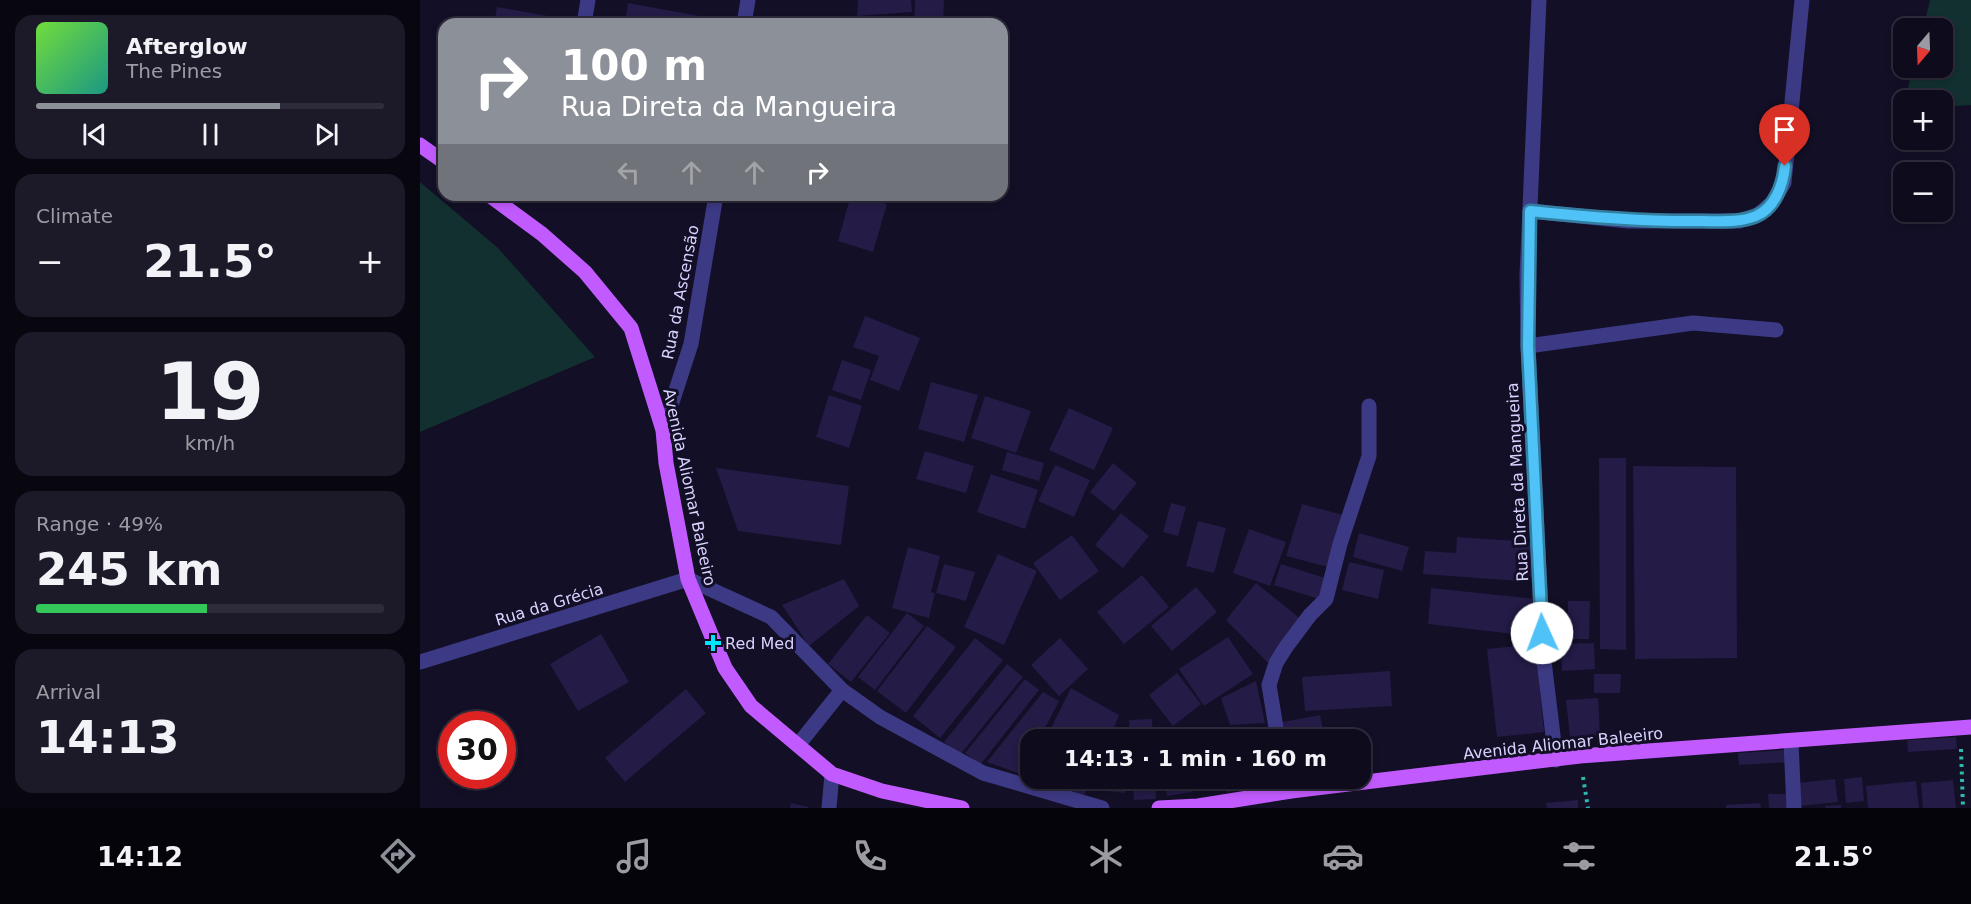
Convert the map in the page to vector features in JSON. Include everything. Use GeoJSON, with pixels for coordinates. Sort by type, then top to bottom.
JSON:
{"type":"FeatureCollection","features":[{"type":"Feature","properties":{"kind":"main road"},"geometry":{"type":"LineString","coordinates":[[420,145],[438,158]]}},
{"type":"Feature","properties":{"kind":"main road","name":"Avenida Aliomar Baleeiro"},"geometry":{"type":"LineString","coordinates":[[497,201],[542,234],[585,272],[632,328],[663,430],[666,464],[688,579],[725,668],[751,706],[832,774],[882,791],[962,808]]}},
{"type":"Feature","properties":{"kind":"main road","name":"Avenida Aliomar Baleeiro"},"geometry":{"type":"LineString","coordinates":[[1371,777],[1580,756],[1965,728]]}},
{"type":"Feature","properties":{"kind":"main road","name":"Avenida Aliomar Baleeiro"},"geometry":{"type":"LineString","coordinates":[[1159,808],[1198,806],[1272,789]]}},
{"type":"Feature","properties":{"kind":"street"},"geometry":{"type":"LineString","coordinates":[[585,18],[588,0]]}},
{"type":"Feature","properties":{"kind":"street"},"geometry":{"type":"LineString","coordinates":[[745,18],[748,0]]}},
{"type":"Feature","properties":{"kind":"street","name":"Rua Direta da Mangueira"},"geometry":{"type":"LineString","coordinates":[[1539,0],[1530,211],[1528,346],[1543,653],[1556,760]]}},
{"type":"Feature","properties":{"kind":"street"},"geometry":{"type":"LineString","coordinates":[[1530,211],[1628,221],[1739,221],[1758,215],[1772,203],[1784,183],[1802,0]]}},
{"type":"Feature","properties":{"kind":"street","name":"Rua da Ascensão"},"geometry":{"type":"LineString","coordinates":[[663,430],[691,344],[715,201]]}},
{"type":"Feature","properties":{"kind":"street"},"geometry":{"type":"LineString","coordinates":[[1528,346],[1693,323],[1776,330]]}},
{"type":"Feature","properties":{"kind":"street"},"geometry":{"type":"LineString","coordinates":[[1276,729],[1269,685],[1276,663],[1286,647],[1310,615],[1326,599],[1340,544],[1369,456],[1369,406]]}},
{"type":"Feature","properties":{"kind":"street"},"geometry":{"type":"LineString","coordinates":[[688,579],[771,617],[842,690],[880,717],[983,773],[1102,808]]}},
{"type":"Feature","properties":{"kind":"street","name":"Rua da Grécia"},"geometry":{"type":"LineString","coordinates":[[420,662],[688,579]]}},
{"type":"Feature","properties":{"kind":"street"},"geometry":{"type":"LineString","coordinates":[[798,745],[842,690]]}},
{"type":"Feature","properties":{"kind":"street"},"geometry":{"type":"LineString","coordinates":[[1791,742],[1794,808]]}},
{"type":"Feature","properties":{"kind":"street"},"geometry":{"type":"LineString","coordinates":[[829,808],[832,774]]}},
{"type":"Feature","properties":{"kind":"path"},"geometry":{"type":"LineString","coordinates":[[1963,808],[1965,728]]}},
{"type":"Feature","properties":{"kind":"path"},"geometry":{"type":"LineString","coordinates":[[1580,756],[1587,808]]}},
{"type":"Feature","properties":{"kind":"green space"},"geometry":{"type":"Polygon","coordinates":[[[1930,0],[1971,0],[1971,105],[1953,106],[1953,90],[1908,90],[1910,78],[1953,78],[1953,18],[1926,18],[1930,0]]]}},
{"type":"Feature","properties":{"kind":"green space"},"geometry":{"type":"Polygon","coordinates":[[[420,182],[438,197],[438,201],[442,201],[498,248],[595,357],[420,432],[420,182]]]}},
{"type":"Feature","properties":{"kind":"building"},"geometry":{"type":"Polygon","coordinates":[[[858,0],[911,0],[912,12],[857,16],[858,0]]]}},
{"type":"Feature","properties":{"kind":"building"},"geometry":{"type":"Polygon","coordinates":[[[915,0],[944,0],[943,18],[914,18],[915,0]]]}},
{"type":"Feature","properties":{"kind":"building"},"geometry":{"type":"Polygon","coordinates":[[[628,3],[710,18],[626,18],[628,3]]]}},
{"type":"Feature","properties":{"kind":"building"},"geometry":{"type":"Polygon","coordinates":[[[497,7],[548,16],[548,18],[495,18],[497,7]]]}},
{"type":"Feature","properties":{"kind":"building"},"geometry":{"type":"Polygon","coordinates":[[[849,201],[875,201],[887,204],[873,252],[838,241],[849,201]]]}},
{"type":"Feature","properties":{"kind":"building"},"geometry":{"type":"Polygon","coordinates":[[[865,316],[920,338],[899,391],[870,380],[879,356],[853,347],[865,316]]]}},
{"type":"Feature","properties":{"kind":"building"},"geometry":{"type":"Polygon","coordinates":[[[842,360],[871,370],[861,400],[832,390],[842,360]]]}},
{"type":"Feature","properties":{"kind":"building"},"geometry":{"type":"Polygon","coordinates":[[[931,382],[978,395],[964,442],[918,429],[931,382]]]}},
{"type":"Feature","properties":{"kind":"building"},"geometry":{"type":"Polygon","coordinates":[[[829,395],[862,406],[849,448],[816,437],[829,395]]]}},
{"type":"Feature","properties":{"kind":"building"},"geometry":{"type":"Polygon","coordinates":[[[985,396],[1031,411],[1016,453],[971,438],[985,396]]]}},
{"type":"Feature","properties":{"kind":"building"},"geometry":{"type":"Polygon","coordinates":[[[1069,408],[1113,428],[1094,470],[1049,450],[1069,408]]]}},
{"type":"Feature","properties":{"kind":"building"},"geometry":{"type":"Polygon","coordinates":[[[925,451],[974,466],[966,493],[916,479],[925,451]]]}},
{"type":"Feature","properties":{"kind":"building"},"geometry":{"type":"Polygon","coordinates":[[[1007,452],[1044,463],[1039,481],[1002,470],[1007,452]]]}},
{"type":"Feature","properties":{"kind":"building"},"geometry":{"type":"Polygon","coordinates":[[[1599,458],[1626,458],[1626,650],[1600,649],[1599,458]]]}},
{"type":"Feature","properties":{"kind":"building"},"geometry":{"type":"Polygon","coordinates":[[[1113,463],[1137,483],[1114,511],[1090,492],[1113,463]]]}},
{"type":"Feature","properties":{"kind":"building"},"geometry":{"type":"Polygon","coordinates":[[[1055,465],[1090,480],[1074,517],[1038,501],[1055,465]]]}},
{"type":"Feature","properties":{"kind":"building"},"geometry":{"type":"Polygon","coordinates":[[[1633,466],[1736,467],[1737,658],[1635,659],[1633,466]]]}},
{"type":"Feature","properties":{"kind":"building"},"geometry":{"type":"Polygon","coordinates":[[[716,468],[849,486],[841,545],[738,531],[716,468]]]}},
{"type":"Feature","properties":{"kind":"building"},"geometry":{"type":"Polygon","coordinates":[[[991,474],[1038,490],[1025,529],[977,512],[991,474]]]}},
{"type":"Feature","properties":{"kind":"building"},"geometry":{"type":"Polygon","coordinates":[[[1171,503],[1186,507],[1178,536],[1163,532],[1171,503]]]}},
{"type":"Feature","properties":{"kind":"building"},"geometry":{"type":"Polygon","coordinates":[[[1302,504],[1343,515],[1328,567],[1286,556],[1302,504]]]}},
{"type":"Feature","properties":{"kind":"building"},"geometry":{"type":"Polygon","coordinates":[[[1121,513],[1149,536],[1123,568],[1095,545],[1121,513]]]}},
{"type":"Feature","properties":{"kind":"building"},"geometry":{"type":"Polygon","coordinates":[[[1198,521],[1226,528],[1214,573],[1186,566],[1198,521]]]}},
{"type":"Feature","properties":{"kind":"building"},"geometry":{"type":"Polygon","coordinates":[[[1249,529],[1286,542],[1270,586],[1233,573],[1249,529]]]}},
{"type":"Feature","properties":{"kind":"building"},"geometry":{"type":"Polygon","coordinates":[[[1359,533],[1409,547],[1402,571],[1353,557],[1359,533]]]}},
{"type":"Feature","properties":{"kind":"building"},"geometry":{"type":"Polygon","coordinates":[[[1072,535],[1099,571],[1060,600],[1033,563],[1072,535]]]}},
{"type":"Feature","properties":{"kind":"building"},"geometry":{"type":"Polygon","coordinates":[[[1457,537],[1535,542],[1532,582],[1423,574],[1425,551],[1456,553],[1457,537]]]}},
{"type":"Feature","properties":{"kind":"building"},"geometry":{"type":"Polygon","coordinates":[[[908,547],[940,556],[931,592],[935,593],[929,618],[892,608],[908,547]]]}},
{"type":"Feature","properties":{"kind":"building"},"geometry":{"type":"Polygon","coordinates":[[[998,554],[1037,571],[1004,645],[964,627],[998,554]]]}},
{"type":"Feature","properties":{"kind":"building"},"geometry":{"type":"Polygon","coordinates":[[[1349,562],[1384,570],[1378,599],[1342,590],[1349,562]]]}},
{"type":"Feature","properties":{"kind":"building"},"geometry":{"type":"Polygon","coordinates":[[[944,564],[975,572],[966,601],[936,593],[944,564]]]}},
{"type":"Feature","properties":{"kind":"building"},"geometry":{"type":"Polygon","coordinates":[[[1281,564],[1325,578],[1319,599],[1274,585],[1281,564]]]}},
{"type":"Feature","properties":{"kind":"building"},"geometry":{"type":"Polygon","coordinates":[[[1142,575],[1169,607],[1124,644],[1097,612],[1142,575]]]}},
{"type":"Feature","properties":{"kind":"building"},"geometry":{"type":"Polygon","coordinates":[[[844,579],[859,606],[809,646],[782,605],[844,579]]]}},
{"type":"Feature","properties":{"kind":"building"},"geometry":{"type":"Polygon","coordinates":[[[1256,583],[1302,620],[1268,663],[1226,620],[1256,583]]]}},
{"type":"Feature","properties":{"kind":"building"},"geometry":{"type":"Polygon","coordinates":[[[1196,587],[1217,612],[1172,651],[1151,626],[1196,587]]]}},
{"type":"Feature","properties":{"kind":"building"},"geometry":{"type":"Polygon","coordinates":[[[1431,588],[1535,599],[1530,636],[1428,624],[1431,588]]]}},
{"type":"Feature","properties":{"kind":"building"},"geometry":{"type":"Polygon","coordinates":[[[1568,601],[1590,601],[1589,639],[1568,639],[1568,601]]]}},
{"type":"Feature","properties":{"kind":"building"},"geometry":{"type":"Polygon","coordinates":[[[907,613],[924,626],[875,690],[858,677],[907,613]]]}},
{"type":"Feature","properties":{"kind":"building"},"geometry":{"type":"Polygon","coordinates":[[[867,615],[890,633],[851,682],[828,664],[867,615]]]}},
{"type":"Feature","properties":{"kind":"building"},"geometry":{"type":"Polygon","coordinates":[[[927,626],[956,647],[906,713],[877,691],[927,626]]]}},
{"type":"Feature","properties":{"kind":"building"},"geometry":{"type":"Polygon","coordinates":[[[601,634],[629,682],[578,711],[550,664],[601,634]]]}},
{"type":"Feature","properties":{"kind":"building"},"geometry":{"type":"Polygon","coordinates":[[[1228,637],[1253,674],[1204,706],[1179,669],[1228,637]]]}},
{"type":"Feature","properties":{"kind":"building"},"geometry":{"type":"Polygon","coordinates":[[[975,638],[1003,660],[940,738],[913,716],[975,638]]]}},
{"type":"Feature","properties":{"kind":"building"},"geometry":{"type":"Polygon","coordinates":[[[1060,638],[1088,669],[1059,696],[1031,665],[1060,638]]]}},
{"type":"Feature","properties":{"kind":"building"},"geometry":{"type":"Polygon","coordinates":[[[1594,643],[1595,669],[1562,671],[1561,644],[1594,643]]]}},
{"type":"Feature","properties":{"kind":"building"},"geometry":{"type":"Polygon","coordinates":[[[1535,644],[1544,732],[1497,737],[1487,649],[1535,644]]]}},
{"type":"Feature","properties":{"kind":"building"},"geometry":{"type":"Polygon","coordinates":[[[1007,664],[1023,677],[960,755],[944,742],[1007,664]]]}},
{"type":"Feature","properties":{"kind":"building"},"geometry":{"type":"Polygon","coordinates":[[[1390,671],[1392,706],[1305,711],[1302,677],[1390,671]]]}},
{"type":"Feature","properties":{"kind":"building"},"geometry":{"type":"Polygon","coordinates":[[[1177,673],[1201,704],[1173,726],[1149,695],[1177,673]]]}},
{"type":"Feature","properties":{"kind":"building"},"geometry":{"type":"Polygon","coordinates":[[[1594,674],[1621,674],[1620,693],[1594,693],[1594,674]]]}},
{"type":"Feature","properties":{"kind":"building"},"geometry":{"type":"Polygon","coordinates":[[[1025,679],[1039,690],[980,765],[965,753],[1025,679]]]}},
{"type":"Feature","properties":{"kind":"building"},"geometry":{"type":"Polygon","coordinates":[[[1256,681],[1265,723],[1230,725],[1221,698],[1256,681]]]}},
{"type":"Feature","properties":{"kind":"building"},"geometry":{"type":"Polygon","coordinates":[[[1071,688],[1119,715],[1113,729],[1050,729],[1071,688]]]}},
{"type":"Feature","properties":{"kind":"building"},"geometry":{"type":"Polygon","coordinates":[[[686,689],[706,713],[625,782],[605,758],[686,689]]]}},
{"type":"Feature","properties":{"kind":"building"},"geometry":{"type":"Polygon","coordinates":[[[1043,692],[1059,701],[1045,729],[1020,729],[1020,774],[987,762],[1043,692]]]}},
{"type":"Feature","properties":{"kind":"building"},"geometry":{"type":"Polygon","coordinates":[[[1598,698],[1600,735],[1570,737],[1566,700],[1598,698]]]}},
{"type":"Feature","properties":{"kind":"building"},"geometry":{"type":"Polygon","coordinates":[[[1320,715],[1323,729],[1279,729],[1278,723],[1320,715]]]}},
{"type":"Feature","properties":{"kind":"building"},"geometry":{"type":"Polygon","coordinates":[[[1152,719],[1152,729],[1129,729],[1129,720],[1152,719]]]}},
{"type":"Feature","properties":{"kind":"building"},"geometry":{"type":"Polygon","coordinates":[[[1956,737],[1957,749],[1908,752],[1907,740],[1956,737]]]}},
{"type":"Feature","properties":{"kind":"building"},"geometry":{"type":"Polygon","coordinates":[[[1788,750],[1789,762],[1739,765],[1738,753],[1788,750]]]}},
{"type":"Feature","properties":{"kind":"building"},"geometry":{"type":"Polygon","coordinates":[[[1862,777],[1864,801],[1846,803],[1844,779],[1862,777]]]}},
{"type":"Feature","properties":{"kind":"building"},"geometry":{"type":"Polygon","coordinates":[[[1835,779],[1838,802],[1799,806],[1797,783],[1835,779]]]}},
{"type":"Feature","properties":{"kind":"building"},"geometry":{"type":"Polygon","coordinates":[[[1953,780],[1956,808],[1923,808],[1921,783],[1953,780]]]}},
{"type":"Feature","properties":{"kind":"building"},"geometry":{"type":"Polygon","coordinates":[[[1916,781],[1919,808],[1868,808],[1866,786],[1916,781]]]}},
{"type":"Feature","properties":{"kind":"building"},"geometry":{"type":"Polygon","coordinates":[[[1066,789],[1087,789],[1084,795],[1066,789]]]}},
{"type":"Feature","properties":{"kind":"building"},"geometry":{"type":"Polygon","coordinates":[[[1098,789],[1125,789],[1125,793],[1098,789]]]}},
{"type":"Feature","properties":{"kind":"building"},"geometry":{"type":"Polygon","coordinates":[[[1133,789],[1156,789],[1156,799],[1134,800],[1133,789]]]}},
{"type":"Feature","properties":{"kind":"building"},"geometry":{"type":"Polygon","coordinates":[[[1166,789],[1192,789],[1192,792],[1167,796],[1166,789]]]}},
{"type":"Feature","properties":{"kind":"building"},"geometry":{"type":"Polygon","coordinates":[[[1227,789],[1251,789],[1227,792],[1227,789]]]}},
{"type":"Feature","properties":{"kind":"building"},"geometry":{"type":"Polygon","coordinates":[[[1768,794],[1786,794],[1787,808],[1769,808],[1768,794]]]}},
{"type":"Feature","properties":{"kind":"building"},"geometry":{"type":"Polygon","coordinates":[[[1578,800],[1578,808],[1547,808],[1546,803],[1578,800]]]}},
{"type":"Feature","properties":{"kind":"building"},"geometry":{"type":"Polygon","coordinates":[[[791,803],[808,807],[808,808],[790,808],[791,803]]]}},
{"type":"Feature","properties":{"kind":"building"},"geometry":{"type":"Polygon","coordinates":[[[1760,803],[1761,808],[1726,808],[1726,805],[1760,803]]]}},
{"type":"Feature","properties":{"kind":"building"},"geometry":{"type":"Polygon","coordinates":[[[1841,805],[1841,808],[1825,808],[1825,806],[1841,805]]]}},
{"type":"Feature","properties":{"kind":"place","name":"Red Med"},"geometry":{"type":"Point","coordinates":[713,643]}},
{"type":"Feature","properties":{"kind":"route"},"geometry":{"type":"LineString","coordinates":[[1542,633],[1540,553],[1528,346],[1527,276],[1530,211],[1628,221],[1739,221],[1758,215],[1772,203],[1784,183],[1785,166]]}}]}
